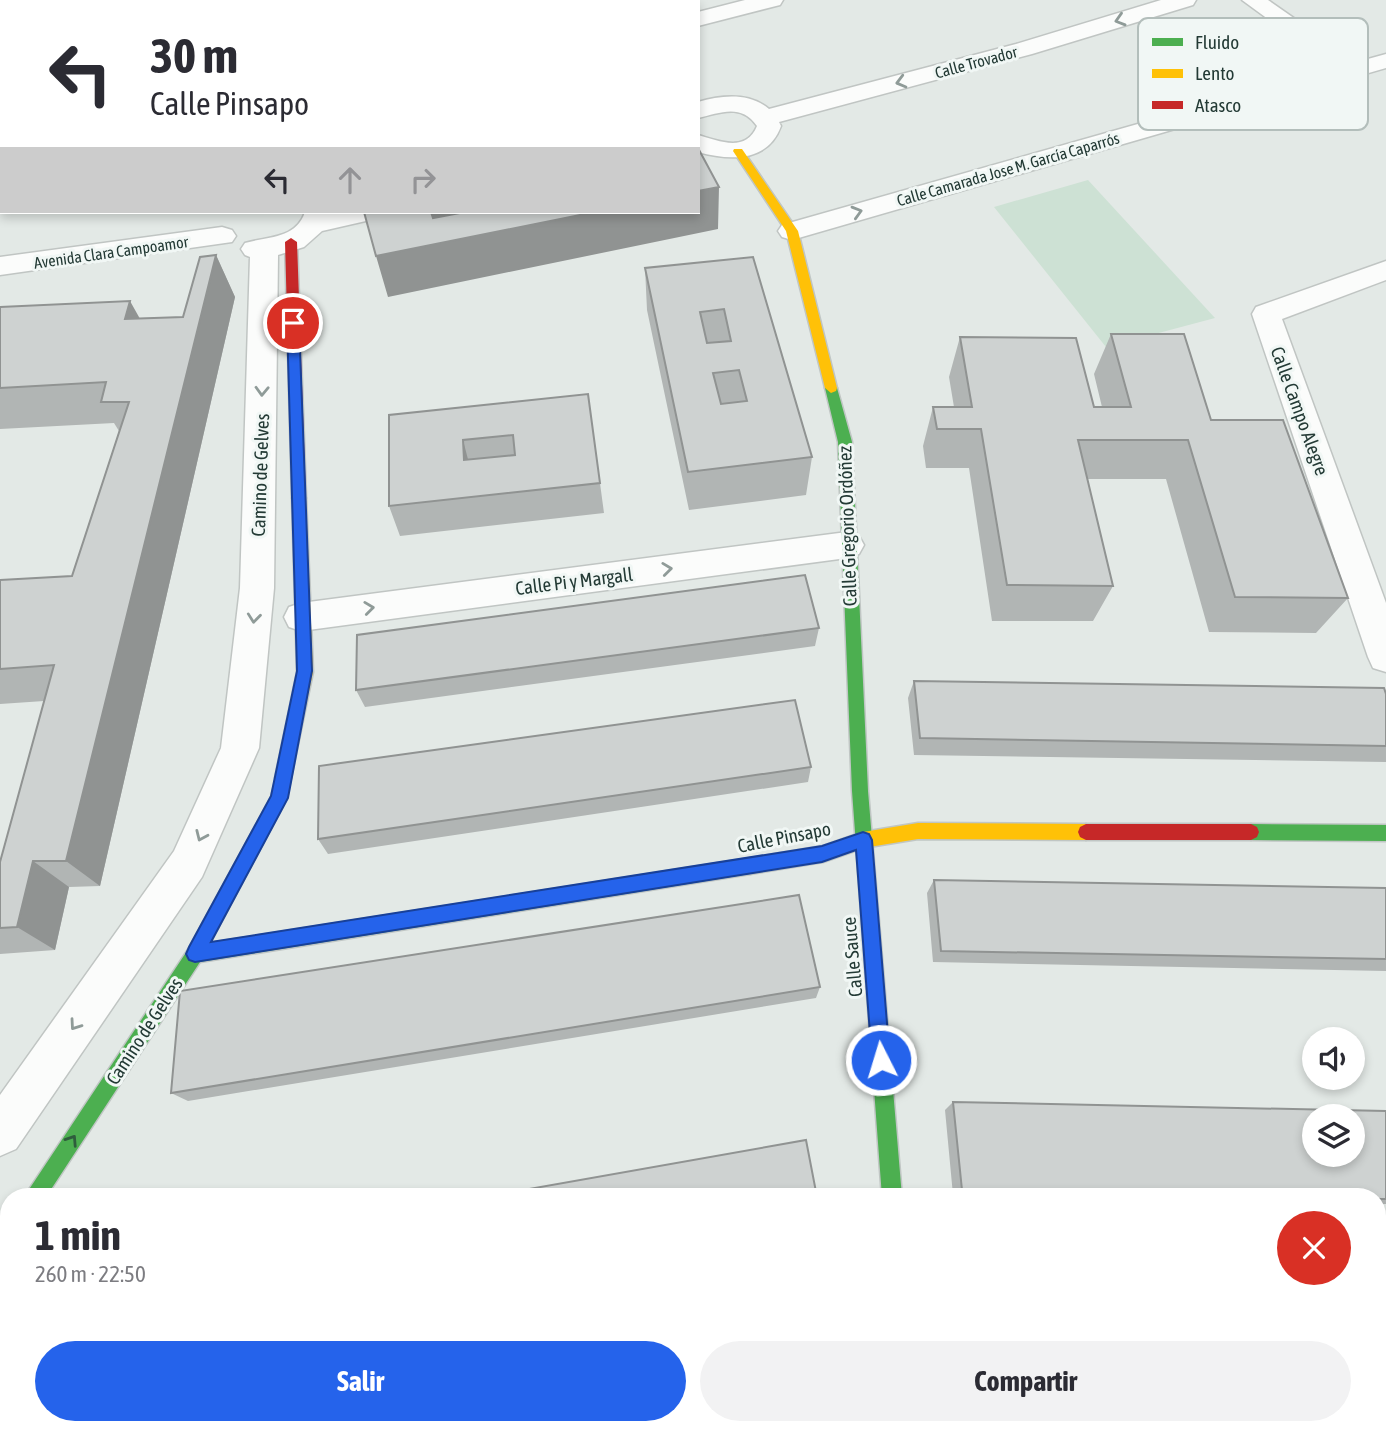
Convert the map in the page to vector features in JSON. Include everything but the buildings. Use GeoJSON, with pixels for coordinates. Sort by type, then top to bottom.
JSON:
{"type":"FeatureCollection","features":[{"type":"Feature","properties":{"kind":"street"},"geometry":{"type":"LineString","coordinates":[[700,18],[772,0]]}},
{"type":"Feature","properties":{"kind":"street","name":"Calle Trovador"},"geometry":{"type":"LineString","coordinates":[[766,118],[1024,49],[1185,0]]}},
{"type":"Feature","properties":{"kind":"street"},"geometry":{"type":"LineString","coordinates":[[1253,0],[1279,18]]}},
{"type":"Feature","properties":{"kind":"street","name":"Calle Camarada Jose M. García Caparrós"},"geometry":{"type":"LineString","coordinates":[[1368,67],[1386,61]]}},
{"type":"Feature","properties":{"kind":"street"},"geometry":{"type":"LineString","coordinates":[[700,87],[707,108],[740,104],[759,112],[766,118],[769,126],[761,142],[738,150],[715,150],[700,144]]}},
{"type":"Feature","properties":{"kind":"street","name":"Calle Camarada Jose M. García Caparrós"},"geometry":{"type":"LineString","coordinates":[[792,231],[1147,130]]}},
{"type":"Feature","properties":{"kind":"street","name":"Calle Gregorio Ordóñez"},"geometry":{"type":"LineString","coordinates":[[738,150],[792,231],[845,442],[847,545],[863,840]]}},
{"type":"Feature","properties":{"kind":"street"},"geometry":{"type":"LineString","coordinates":[[221,220],[239,247],[277,246],[305,234],[316,218],[352,214]]}},
{"type":"Feature","properties":{"kind":"street","name":"Avenida Clara Campoamor"},"geometry":{"type":"LineString","coordinates":[[0,243],[221,220]]}},
{"type":"Feature","properties":{"kind":"street","name":"Avenida Clara Campoamor"},"geometry":{"type":"LineString","coordinates":[[0,266],[221,220]]}},
{"type":"Feature","properties":{"kind":"street","name":"Camino de Gelves"},"geometry":{"type":"LineString","coordinates":[[40,1188],[195,954],[279,798],[305,671],[277,246]]}},
{"type":"Feature","properties":{"kind":"street","name":"Camino de Gelves"},"geometry":{"type":"LineString","coordinates":[[0,1133],[188,864],[240,748],[257,588],[277,246]]}},
{"type":"Feature","properties":{"kind":"street","name":"Calle Campo Alegre"},"geometry":{"type":"LineString","coordinates":[[1380,617],[1266,314],[1386,270]]}},
{"type":"Feature","properties":{"kind":"street","name":"Calle Pi y Margall"},"geometry":{"type":"LineString","coordinates":[[301,617],[847,545]]}},
{"type":"Feature","properties":{"kind":"street"},"geometry":{"type":"LineString","coordinates":[[1380,617],[1386,657]]}},
{"type":"Feature","properties":{"kind":"street","name":"Calle Pinsapo"},"geometry":{"type":"LineString","coordinates":[[195,954],[822,854],[863,840],[918,831],[1386,833]]}},
{"type":"Feature","properties":{"kind":"street","name":"Calle Sauce"},"geometry":{"type":"LineString","coordinates":[[863,840],[891,1188]]}},
{"type":"Feature","properties":{"kind":"green space"},"geometry":{"type":"Polygon","coordinates":[[[1088,180],[1215,318],[1106,347],[994,207],[1088,180]]]}},
{"type":"Feature","properties":{"kind":"traffic: fast"},"geometry":{"type":"LineString","coordinates":[[831,388],[845,442],[860,791],[891,1188]]}},
{"type":"Feature","properties":{"kind":"traffic: fast"},"geometry":{"type":"LineString","coordinates":[[40,1188],[195,954],[279,798],[283,778]]}},
{"type":"Feature","properties":{"kind":"traffic: fast"},"geometry":{"type":"LineString","coordinates":[[1251,832],[1386,833]]}},
{"type":"Feature","properties":{"kind":"traffic: fast"},"geometry":{"type":"LineString","coordinates":[[195,954],[750,866]]}},
{"type":"Feature","properties":{"kind":"traffic: slow"},"geometry":{"type":"LineString","coordinates":[[738,151],[792,231],[831,388]]}},
{"type":"Feature","properties":{"kind":"traffic: slow"},"geometry":{"type":"LineString","coordinates":[[283,778],[305,672],[299,498]]}},
{"type":"Feature","properties":{"kind":"traffic: slow"},"geometry":{"type":"LineString","coordinates":[[750,866],[823,854],[863,840],[918,831],[1086,832]]}},
{"type":"Feature","properties":{"kind":"traffic: jam"},"geometry":{"type":"LineString","coordinates":[[291,242],[299,498]]}},
{"type":"Feature","properties":{"kind":"traffic: jam"},"geometry":{"type":"LineString","coordinates":[[1086,832],[1251,832]]}},
{"type":"Feature","properties":{"kind":"route"},"geometry":{"type":"LineString","coordinates":[[293,323],[301,617],[305,671],[279,798],[195,954],[822,854],[863,840],[881,1060]]}}]}
